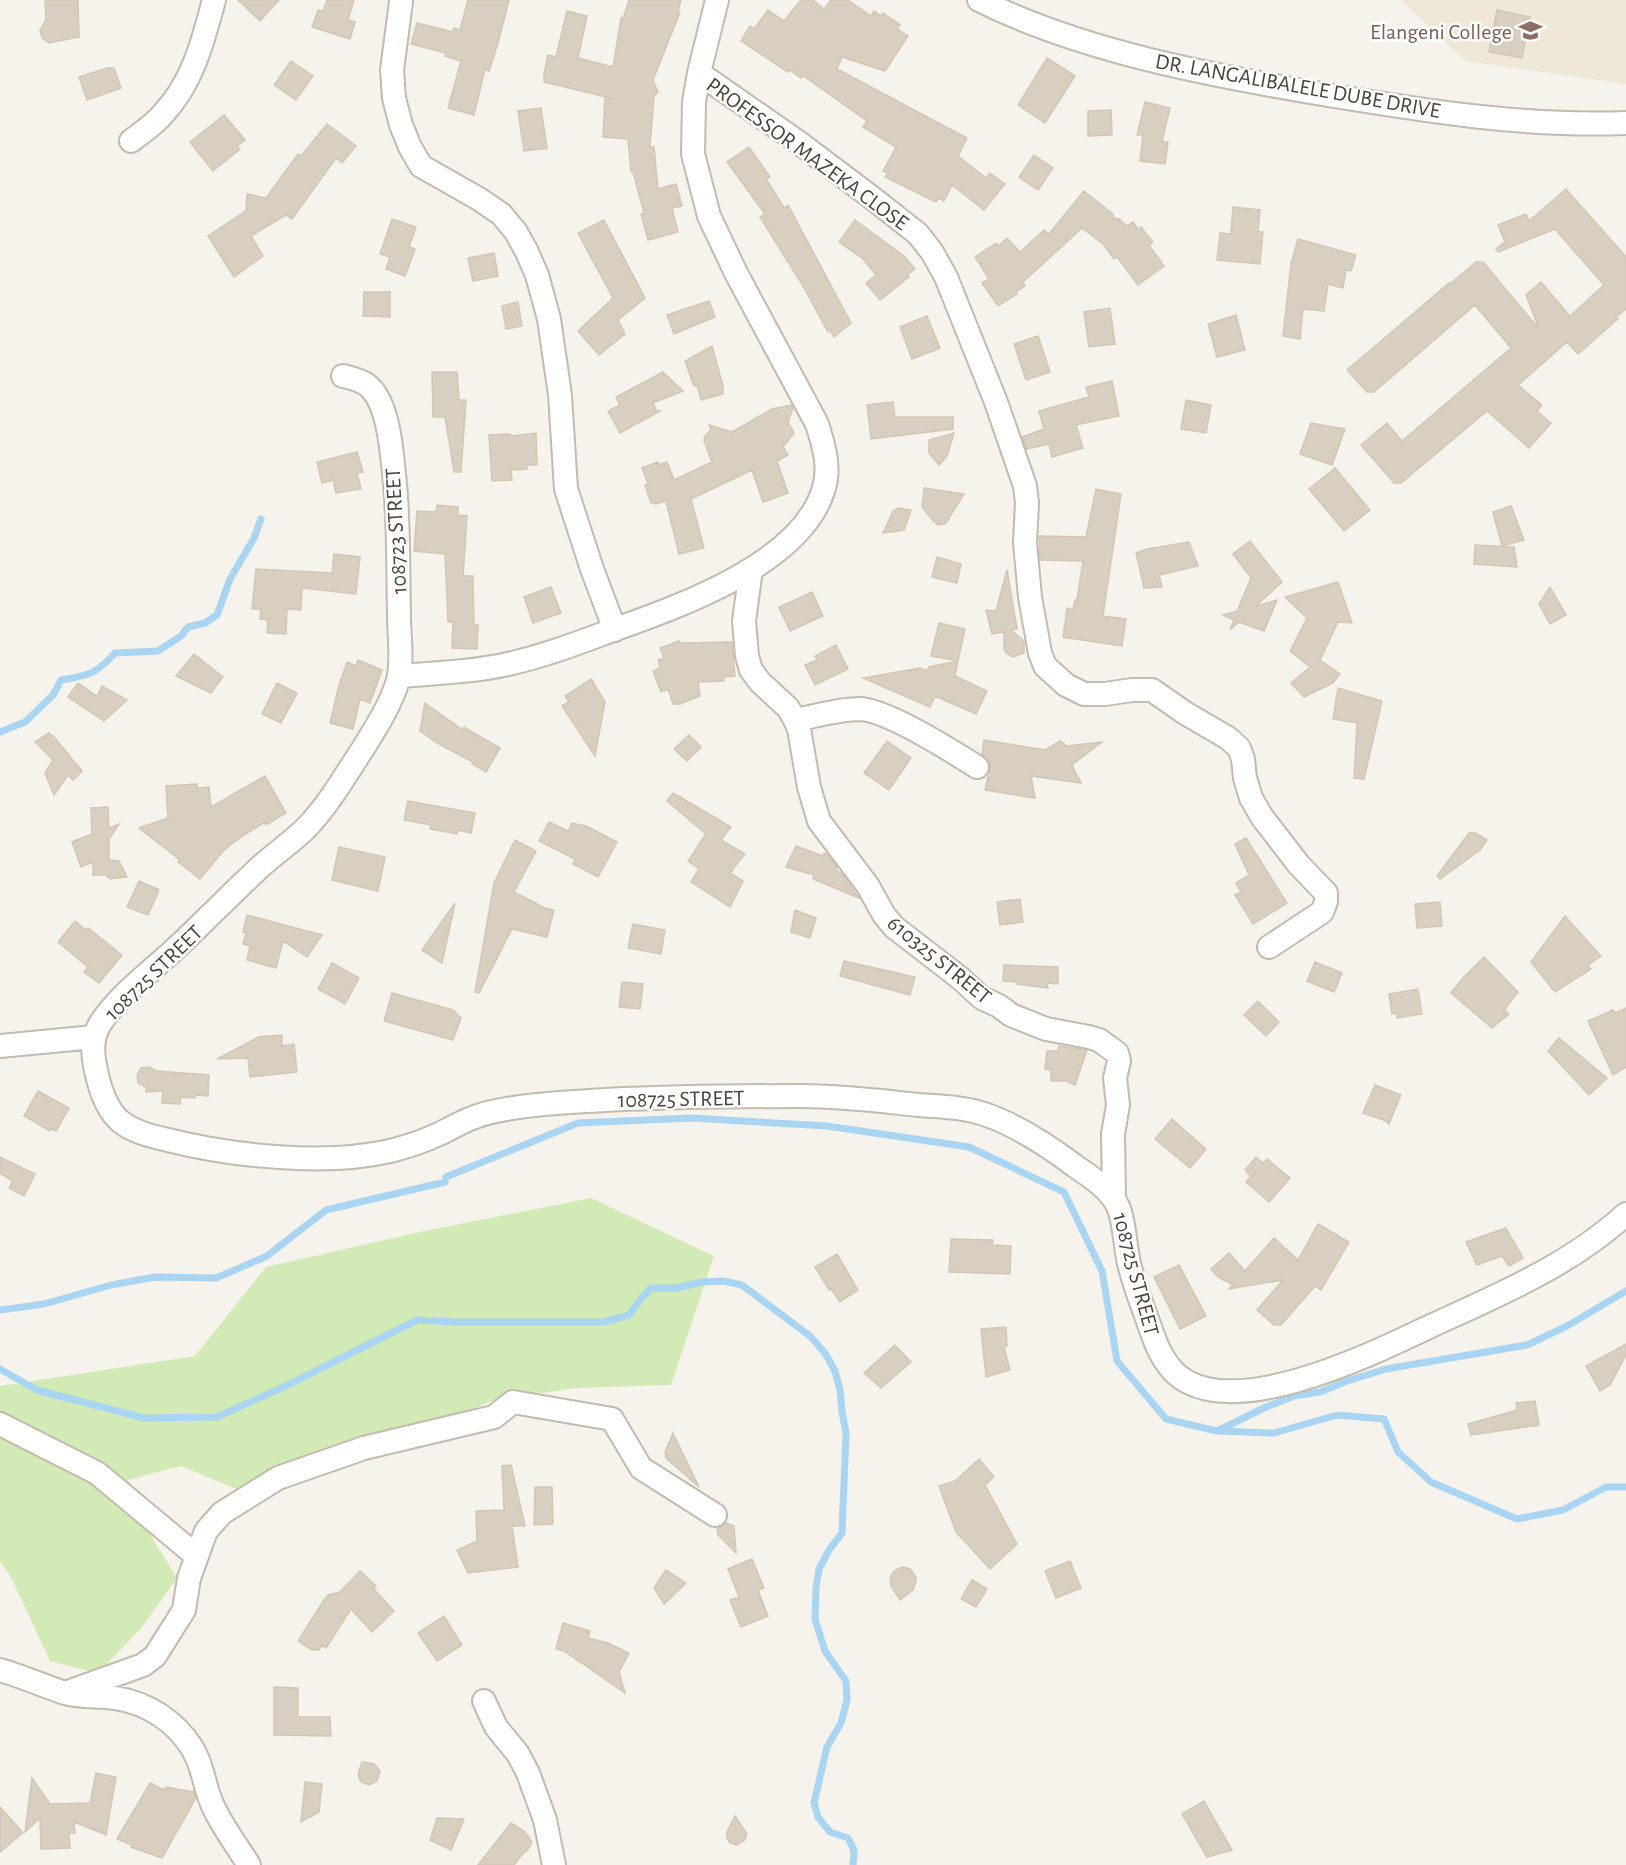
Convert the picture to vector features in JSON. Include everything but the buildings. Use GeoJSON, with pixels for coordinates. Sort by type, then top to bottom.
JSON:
{"type":"FeatureCollection","features":[{"type":"Feature","properties":{"kind":"street"},"geometry":{"type":"LineString","coordinates":[[130,141],[162,115],[181,92],[203,43],[214,0]]}},
{"type":"Feature","properties":{"kind":"street"},"geometry":{"type":"LineString","coordinates":[[400,676],[482,669],[511,663],[546,654],[670,610],[774,555],[795,536],[810,517],[823,491],[827,468],[817,424],[736,273],[709,216],[693,154],[694,102],[717,0]]}},
{"type":"Feature","properties":{"kind":"street"},"geometry":{"type":"LineString","coordinates":[[984,3],[1013,0]]}},
{"type":"Feature","properties":{"kind":"street"},"geometry":{"type":"LineString","coordinates":[[401,2],[392,70],[394,98],[410,147],[421,165],[480,199],[501,214],[516,232],[537,275],[549,319],[560,395],[566,489],[615,630]]}},
{"type":"Feature","properties":{"kind":"street","name":"DR. LANGALIBALELE DUBE DRIVE"},"geometry":{"type":"LineString","coordinates":[[984,3],[1042,28],[1099,45],[1169,64],[1274,86],[1484,118],[1592,125],[1626,123]]}},
{"type":"Feature","properties":{"kind":"street","name":"PROFESSOR MAZEKA CLOSE"},"geometry":{"type":"LineString","coordinates":[[699,73],[798,142],[871,197],[918,234],[932,252],[946,277],[992,392],[1025,486],[1027,515],[1025,543],[1030,597],[1040,653],[1045,666],[1066,685],[1084,694],[1152,690],[1228,738],[1239,748],[1251,798],[1262,817],[1299,865],[1326,893],[1326,902],[1322,912],[1269,947]]}},
{"type":"Feature","properties":{"kind":"street","name":"108723 STREET"},"geometry":{"type":"LineString","coordinates":[[343,376],[360,380],[372,389],[389,430],[396,498],[400,676]]}},
{"type":"Feature","properties":{"kind":"street","name":"610325 STREET"},"geometry":{"type":"LineString","coordinates":[[751,569],[744,621],[747,656],[751,670],[760,682],[788,708],[795,720],[799,729],[809,787],[819,820],[868,886],[884,915],[894,927],[982,998],[1011,1015],[1046,1029],[1089,1037],[1105,1044],[1117,1053],[1119,1061],[1115,1078],[1118,1105],[1113,1134],[1114,1197]]}},
{"type":"Feature","properties":{"kind":"street","name":"108725 STREET"},"geometry":{"type":"LineString","coordinates":[[400,676],[375,730],[339,786],[313,820],[118,1002],[98,1026],[94,1037],[94,1056],[101,1090],[112,1115],[128,1128],[182,1143],[259,1156],[348,1157],[389,1151],[434,1137],[478,1115],[540,1104],[654,1097],[811,1096],[954,1107],[993,1117],[1018,1128],[1055,1151],[1114,1197],[1121,1214],[1135,1283],[1161,1356],[1172,1370],[1185,1380],[1198,1386],[1232,1391],[1299,1381],[1380,1350],[1522,1284],[1563,1262],[1609,1230],[1626,1214]]}},
{"type":"Feature","properties":{"kind":"street"},"geometry":{"type":"LineString","coordinates":[[795,720],[848,710],[862,709],[874,712],[977,766]]}},
{"type":"Feature","properties":{"kind":"street"},"geometry":{"type":"LineString","coordinates":[[0,1046],[94,1037]]}},
{"type":"Feature","properties":{"kind":"street"},"geometry":{"type":"LineString","coordinates":[[65,1693],[143,1665],[154,1656],[184,1610],[189,1578],[206,1531],[222,1513],[278,1478],[364,1448],[494,1417],[513,1402],[612,1419],[641,1468],[715,1515]]}},
{"type":"Feature","properties":{"kind":"street"},"geometry":{"type":"LineString","coordinates":[[0,1424],[97,1473],[197,1555]]}},
{"type":"Feature","properties":{"kind":"street"},"geometry":{"type":"LineString","coordinates":[[0,1670],[65,1693],[126,1699],[149,1708],[169,1722],[185,1738],[194,1752],[201,1766],[213,1806],[249,1865]]}},
{"type":"Feature","properties":{"kind":"street"},"geometry":{"type":"LineString","coordinates":[[484,1701],[496,1727],[518,1754],[528,1773],[545,1820],[554,1865]]}},
{"type":"Feature","properties":{"kind":"shaded area","name":"Elangeni College"},"geometry":{"type":"Polygon","coordinates":[[[1401,0],[1626,0],[1626,84],[1465,61],[1401,0]]]}},
{"type":"Feature","properties":{"kind":"green space"},"geometry":{"type":"Polygon","coordinates":[[[591,1198],[714,1256],[671,1385],[576,1388],[495,1400],[432,1424],[316,1452],[236,1489],[181,1466],[128,1480],[148,1531],[177,1578],[142,1627],[98,1673],[50,1661],[10,1575],[0,1562],[0,1386],[195,1356],[266,1267],[420,1232],[591,1198]]]}},
{"type":"Feature","properties":{"kind":"waterway"},"geometry":{"type":"LineString","coordinates":[[0,732],[25,722],[53,695],[61,680],[91,673],[115,653],[158,651],[181,636],[188,627],[205,623],[217,615],[230,579],[254,538],[261,519]]}},
{"type":"Feature","properties":{"kind":"waterway"},"geometry":{"type":"LineString","coordinates":[[0,1310],[44,1304],[111,1285],[155,1277],[216,1278],[267,1256],[326,1210],[445,1182],[446,1177],[578,1123],[692,1118],[827,1126],[969,1147],[1064,1192],[1102,1271],[1117,1361],[1166,1419],[1217,1431],[1294,1396],[1320,1392],[1386,1369],[1527,1345],[1567,1326],[1626,1291]]}},
{"type":"Feature","properties":{"kind":"waterway"},"geometry":{"type":"LineString","coordinates":[[0,1369],[37,1390],[144,1418],[217,1417],[292,1383],[417,1320],[603,1322],[629,1315],[651,1288],[677,1288],[702,1282],[723,1281],[742,1285],[810,1336],[825,1353],[835,1371],[840,1390],[846,1433],[842,1533],[829,1550],[819,1569],[815,1619],[825,1651],[846,1681],[847,1700],[841,1723],[827,1747],[814,1803],[818,1817],[830,1832],[848,1838],[854,1850],[853,1865]]}},
{"type":"Feature","properties":{"kind":"waterway"},"geometry":{"type":"LineString","coordinates":[[1219,1431],[1274,1433],[1337,1415],[1384,1419],[1398,1452],[1431,1482],[1517,1519],[1563,1510],[1606,1487],[1626,1487]]}},
{"type":"Feature","properties":{"kind":"place","name":"Elangeni College"},"geometry":{"type":"Point","coordinates":[1530,31]}}]}
